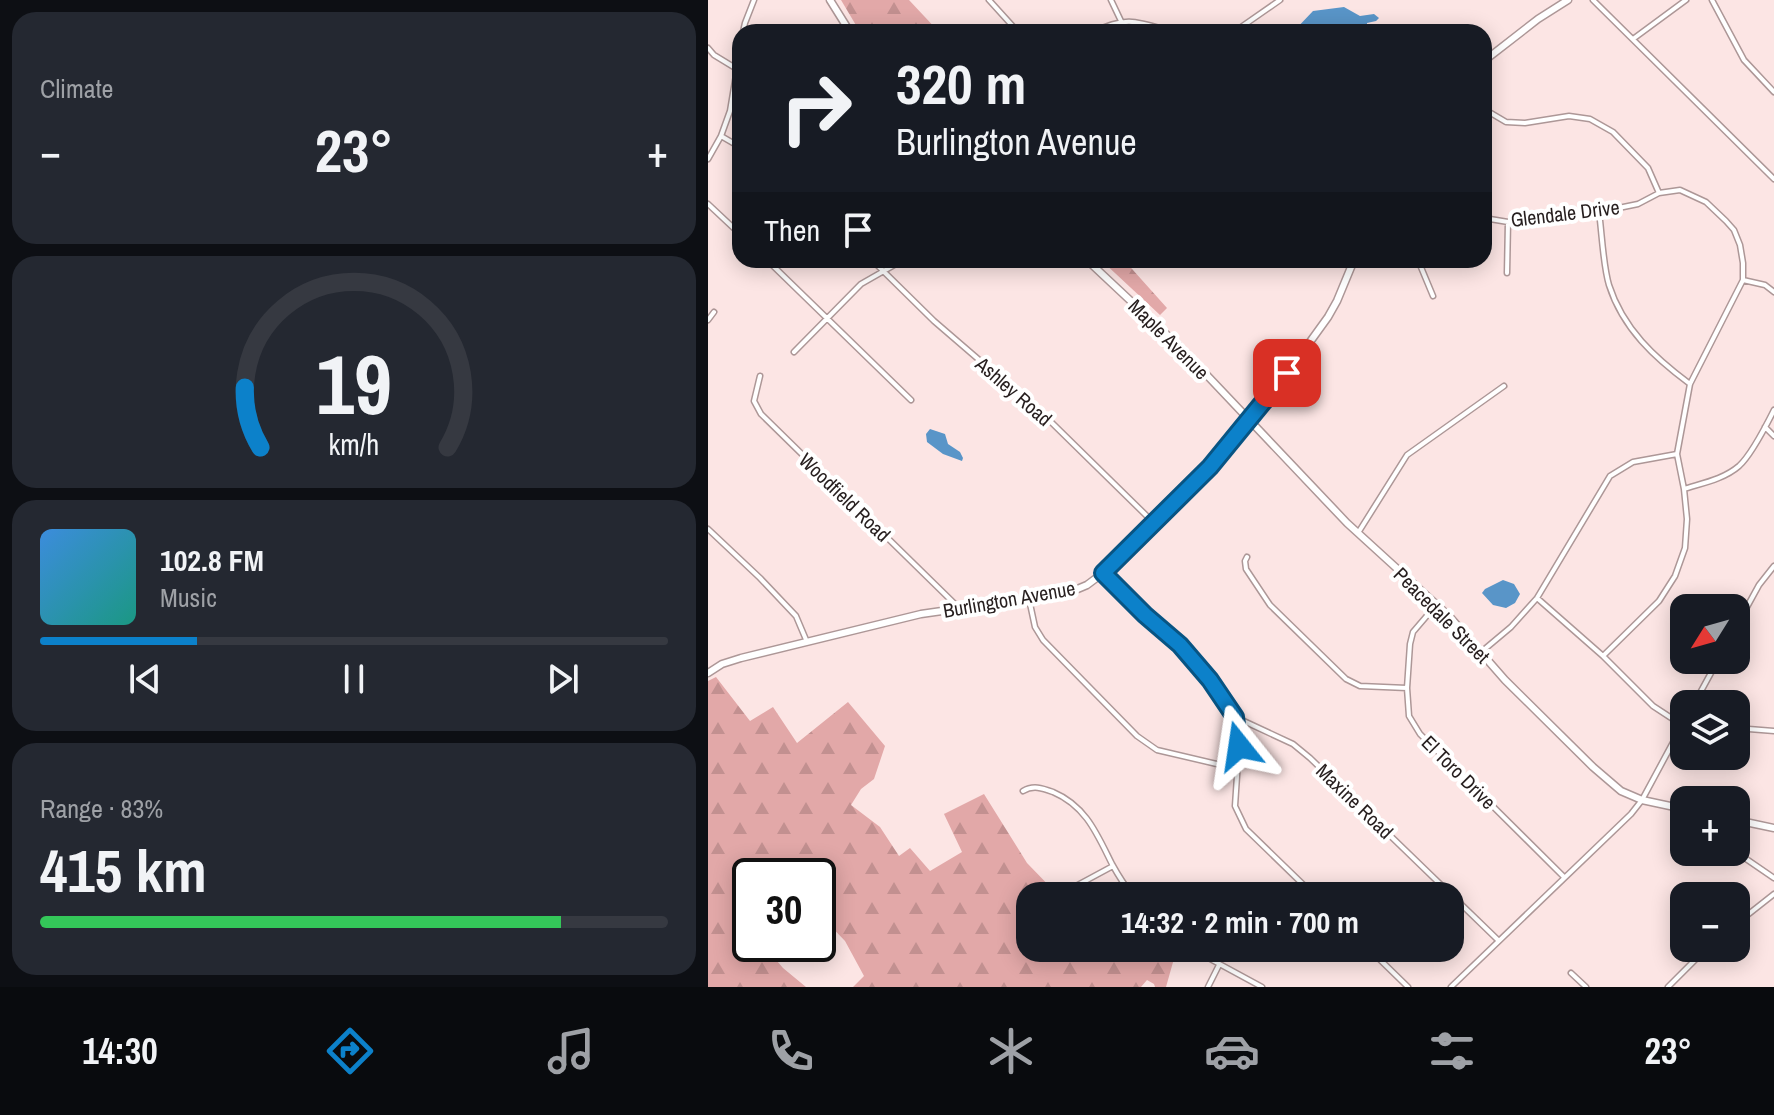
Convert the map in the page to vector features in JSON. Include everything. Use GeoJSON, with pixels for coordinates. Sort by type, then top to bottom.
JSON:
{"type":"FeatureCollection","features":[{"type":"Feature","properties":{"kind":"main road"},"geometry":{"type":"LineString","coordinates":[[830,0],[845,24]]}},
{"type":"Feature","properties":{"kind":"main road"},"geometry":{"type":"LineString","coordinates":[[1492,55],[1568,0]]}},
{"type":"Feature","properties":{"kind":"main road","name":"Maple Avenue"},"geometry":{"type":"LineString","coordinates":[[1096,268],[1183,350],[1249,421]]}},
{"type":"Feature","properties":{"kind":"main road","name":"Burlington Avenue"},"geometry":{"type":"LineString","coordinates":[[708,673],[729,662],[921,614],[1068,593],[1087,585],[1103,573],[1210,467],[1249,421],[1328,317],[1351,268]]}},
{"type":"Feature","properties":{"kind":"main road","name":"Peacedale Street"},"geometry":{"type":"LineString","coordinates":[[1249,421],[1358,533],[1437,604],[1505,680],[1593,767],[1621,791],[1642,800],[1670,806]]}},
{"type":"Feature","properties":{"kind":"main road"},"geometry":{"type":"LineString","coordinates":[[1750,823],[1774,828]]}},
{"type":"Feature","properties":{"kind":"street"},"geometry":{"type":"LineString","coordinates":[[745,24],[754,0]]}},
{"type":"Feature","properties":{"kind":"street"},"geometry":{"type":"LineString","coordinates":[[989,0],[1011,24]]}},
{"type":"Feature","properties":{"kind":"street"},"geometry":{"type":"LineString","coordinates":[[1111,0],[1121,21]]}},
{"type":"Feature","properties":{"kind":"street"},"geometry":{"type":"LineString","coordinates":[[1246,24],[1280,0]]}},
{"type":"Feature","properties":{"kind":"street"},"geometry":{"type":"LineString","coordinates":[[1593,0],[1774,179]]}},
{"type":"Feature","properties":{"kind":"street"},"geometry":{"type":"LineString","coordinates":[[1633,39],[1686,0]]}},
{"type":"Feature","properties":{"kind":"street"},"geometry":{"type":"LineString","coordinates":[[1712,0],[1744,60],[1774,92]]}},
{"type":"Feature","properties":{"kind":"street"},"geometry":{"type":"LineString","coordinates":[[1114,24],[1121,21],[1146,24]]}},
{"type":"Feature","properties":{"kind":"street"},"geometry":{"type":"LineString","coordinates":[[708,48],[732,66]]}},
{"type":"Feature","properties":{"kind":"street"},"geometry":{"type":"LineString","coordinates":[[708,159],[721,136],[732,99]]}},
{"type":"Feature","properties":{"kind":"street"},"geometry":{"type":"LineString","coordinates":[[1492,114],[1506,122],[1525,123],[1569,116],[1590,119],[1613,132],[1648,168],[1659,193]]}},
{"type":"Feature","properties":{"kind":"street"},"geometry":{"type":"LineString","coordinates":[[721,136],[732,142]]}},
{"type":"Feature","properties":{"kind":"street","name":"Glendale Drive"},"geometry":{"type":"LineString","coordinates":[[1492,219],[1508,222],[1599,212],[1638,204],[1659,193],[1680,190],[1706,202],[1734,230],[1740,245],[1743,280]]}},
{"type":"Feature","properties":{"kind":"street"},"geometry":{"type":"LineString","coordinates":[[708,204],[732,226]]}},
{"type":"Feature","properties":{"kind":"street"},"geometry":{"type":"LineString","coordinates":[[1599,212],[1609,284],[1624,321],[1658,359],[1690,384]]}},
{"type":"Feature","properties":{"kind":"street"},"geometry":{"type":"LineString","coordinates":[[1507,273],[1508,222]]}},
{"type":"Feature","properties":{"kind":"street"},"geometry":{"type":"LineString","coordinates":[[775,268],[911,400]]}},
{"type":"Feature","properties":{"kind":"street","name":"Ashley Road"},"geometry":{"type":"LineString","coordinates":[[881,268],[934,321],[1049,420],[1154,523]]}},
{"type":"Feature","properties":{"kind":"street"},"geometry":{"type":"LineString","coordinates":[[794,352],[861,284],[889,268]]}},
{"type":"Feature","properties":{"kind":"street"},"geometry":{"type":"LineString","coordinates":[[1421,268],[1433,296]]}},
{"type":"Feature","properties":{"kind":"street"},"geometry":{"type":"LineString","coordinates":[[1603,656],[1659,601],[1675,576],[1685,548],[1687,519],[1677,454],[1690,384],[1743,280],[1765,285],[1774,292]]}},
{"type":"Feature","properties":{"kind":"street"},"geometry":{"type":"LineString","coordinates":[[708,320],[714,312]]}},
{"type":"Feature","properties":{"kind":"street","name":"Woodfield Road"},"geometry":{"type":"LineString","coordinates":[[760,376],[754,401],[761,414],[959,608]]}},
{"type":"Feature","properties":{"kind":"street"},"geometry":{"type":"LineString","coordinates":[[1358,533],[1407,455],[1504,386]]}},
{"type":"Feature","properties":{"kind":"street"},"geometry":{"type":"LineString","coordinates":[[1684,489],[1716,479],[1740,465],[1774,410]]}},
{"type":"Feature","properties":{"kind":"street"},"geometry":{"type":"LineString","coordinates":[[1765,427],[1774,436]]}},
{"type":"Feature","properties":{"kind":"street"},"geometry":{"type":"LineString","coordinates":[[1480,653],[1511,627],[1537,598],[1610,476],[1633,462],[1677,454]]}},
{"type":"Feature","properties":{"kind":"street"},"geometry":{"type":"LineString","coordinates":[[708,529],[796,616],[807,642]]}},
{"type":"Feature","properties":{"kind":"street"},"geometry":{"type":"LineString","coordinates":[[1247,557],[1246,569],[1270,605],[1346,679],[1360,686],[1407,688]]}},
{"type":"Feature","properties":{"kind":"street"},"geometry":{"type":"LineString","coordinates":[[1750,601],[1774,566]]}},
{"type":"Feature","properties":{"kind":"street"},"geometry":{"type":"LineString","coordinates":[[1103,573],[1180,645],[1210,680],[1235,717],[1239,746],[1235,806],[1246,829],[1301,882]]}},
{"type":"Feature","properties":{"kind":"street"},"geometry":{"type":"LineString","coordinates":[[1537,598],[1603,656],[1653,706],[1670,716]]}},
{"type":"Feature","properties":{"kind":"street"},"geometry":{"type":"LineString","coordinates":[[1029,599],[1035,627],[1043,640],[1137,736],[1157,750],[1238,769]]}},
{"type":"Feature","properties":{"kind":"street","name":"El Toro Drive"},"geometry":{"type":"LineString","coordinates":[[1437,604],[1413,632],[1407,688],[1409,716],[1420,734],[1564,877]]}},
{"type":"Feature","properties":{"kind":"street","name":"Maxine Road"},"geometry":{"type":"LineString","coordinates":[[1235,717],[1293,744],[1310,758],[1498,940]]}},
{"type":"Feature","properties":{"kind":"street"},"geometry":{"type":"LineString","coordinates":[[1750,729],[1774,731]]}},
{"type":"Feature","properties":{"kind":"street"},"geometry":{"type":"LineString","coordinates":[[1451,987],[1631,814],[1670,748]]}},
{"type":"Feature","properties":{"kind":"street"},"geometry":{"type":"LineString","coordinates":[[1023,791],[1030,787],[1045,789],[1060,795],[1080,810],[1095,829],[1124,882]]}},
{"type":"Feature","properties":{"kind":"street"},"geometry":{"type":"LineString","coordinates":[[1750,862],[1774,878]]}},
{"type":"Feature","properties":{"kind":"street"},"geometry":{"type":"LineString","coordinates":[[1083,882],[1113,866]]}},
{"type":"Feature","properties":{"kind":"street"},"geometry":{"type":"LineString","coordinates":[[1750,913],[1774,894]]}},
{"type":"Feature","properties":{"kind":"street"},"geometry":{"type":"LineString","coordinates":[[1214,962],[1262,987]]}},
{"type":"Feature","properties":{"kind":"street"},"geometry":{"type":"LineString","coordinates":[[1382,962],[1408,987]]}},
{"type":"Feature","properties":{"kind":"street"},"geometry":{"type":"LineString","coordinates":[[1668,987],[1693,962]]}},
{"type":"Feature","properties":{"kind":"street"},"geometry":{"type":"LineString","coordinates":[[1208,987],[1219,965]]}},
{"type":"Feature","properties":{"kind":"street"},"geometry":{"type":"LineString","coordinates":[[1571,973],[1586,987]]}},
{"type":"Feature","properties":{"kind":"green space"},"geometry":{"type":"Polygon","coordinates":[[[841,0],[909,0],[932,24],[855,24],[841,0]]]}},
{"type":"Feature","properties":{"kind":"green space"},"geometry":{"type":"Polygon","coordinates":[[[1110,268],[1131,268],[1167,308],[1160,315],[1110,268]]]}},
{"type":"Feature","properties":{"kind":"green space"},"geometry":{"type":"Polygon","coordinates":[[[716,677],[750,721],[773,707],[797,743],[848,702],[885,746],[874,779],[861,789],[851,805],[880,827],[899,856],[910,848],[930,871],[962,852],[944,814],[984,794],[1027,863],[1045,882],[1016,882],[1016,962],[1173,962],[1166,987],[1155,987],[1147,980],[1141,987],[853,987],[864,976],[845,941],[836,932],[836,858],[732,858],[732,962],[778,962],[806,987],[708,987],[708,681],[716,677]]]}},
{"type":"Feature","properties":{"kind":"water"},"geometry":{"type":"Polygon","coordinates":[[[1344,7],[1360,16],[1374,14],[1379,18],[1367,24],[1301,24],[1313,11],[1344,7]]]}},
{"type":"Feature","properties":{"kind":"water"},"geometry":{"type":"Polygon","coordinates":[[[930,429],[945,434],[948,444],[960,452],[962,461],[943,454],[927,442],[926,434],[930,429]]]}},
{"type":"Feature","properties":{"kind":"water"},"geometry":{"type":"Polygon","coordinates":[[[1503,580],[1514,584],[1520,594],[1515,603],[1506,608],[1493,605],[1482,593],[1503,580]]]}},
{"type":"Feature","properties":{"kind":"route"},"geometry":{"type":"LineString","coordinates":[[1239,746],[1235,717],[1210,680],[1180,645],[1103,573],[1210,467],[1287,373]]}}]}
